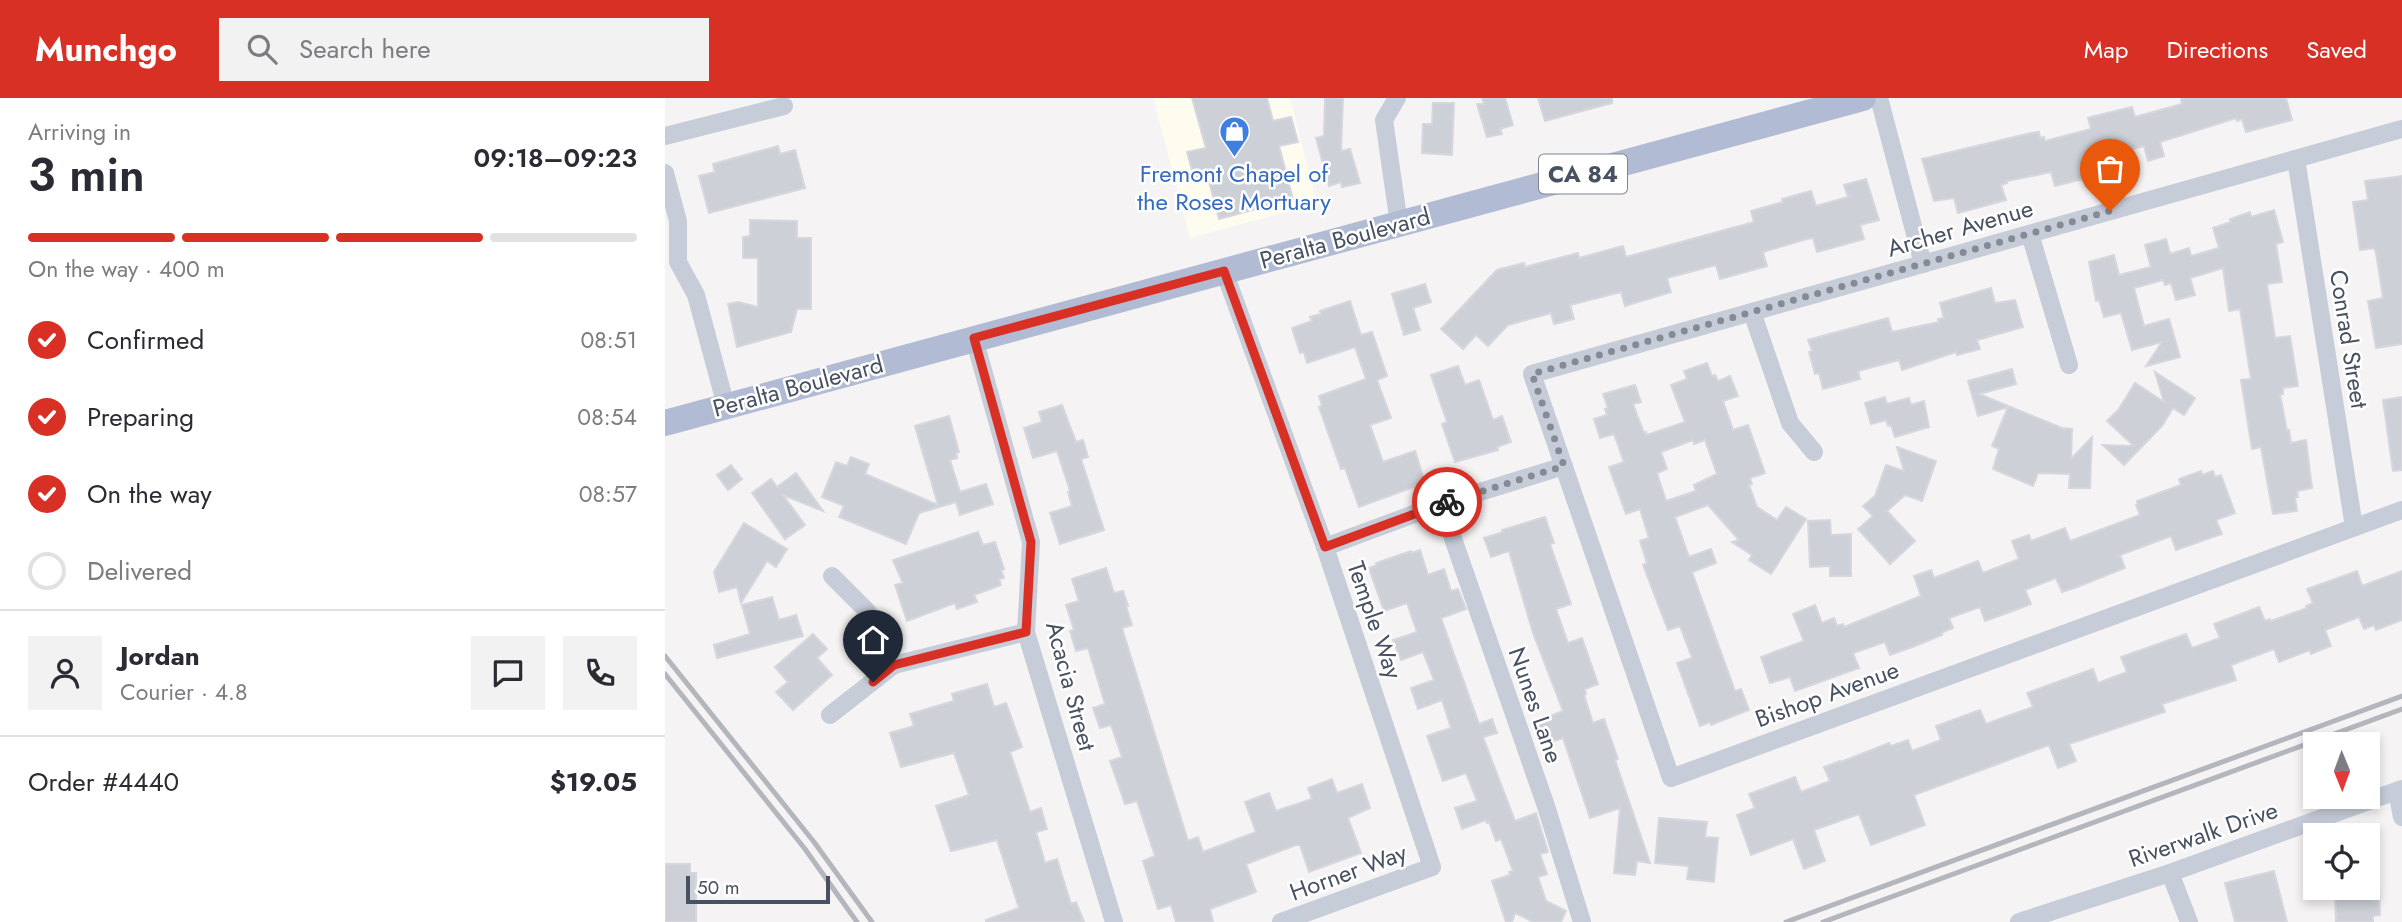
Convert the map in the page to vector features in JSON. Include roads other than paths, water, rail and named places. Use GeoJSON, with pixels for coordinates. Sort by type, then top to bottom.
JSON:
{"type":"FeatureCollection","features":[{"type":"Feature","properties":{"kind":"main road","name":"Peralta Boulevard"},"geometry":{"type":"LineString","coordinates":[[665,423],[1863,98]]}},
{"type":"Feature","properties":{"kind":"street"},"geometry":{"type":"LineString","coordinates":[[1397,98],[1384,120],[1399,224]]}},
{"type":"Feature","properties":{"kind":"street"},"geometry":{"type":"LineString","coordinates":[[1879,98],[1923,264]]}},
{"type":"Feature","properties":{"kind":"street"},"geometry":{"type":"LineString","coordinates":[[665,136],[784,106]]}},
{"type":"Feature","properties":{"kind":"street","name":"Archer Avenue"},"geometry":{"type":"LineString","coordinates":[[1532,374],[2402,129]]}},
{"type":"Feature","properties":{"kind":"street","name":"Conrad Street"},"geometry":{"type":"LineString","coordinates":[[2296,159],[2354,527]]}},
{"type":"Feature","properties":{"kind":"street"},"geometry":{"type":"LineString","coordinates":[[665,173],[678,221],[678,262],[697,295],[726,406]]}},
{"type":"Feature","properties":{"kind":"street"},"geometry":{"type":"LineString","coordinates":[[2030,234],[2069,365]]}},
{"type":"Feature","properties":{"kind":"street","name":"Temple Way"},"geometry":{"type":"LineString","coordinates":[[1224,271],[1325,547],[1432,867]]}},
{"type":"Feature","properties":{"kind":"street"},"geometry":{"type":"LineString","coordinates":[[1752,312],[1790,423],[1814,452]]}},
{"type":"Feature","properties":{"kind":"street","name":"Acacia Street"},"geometry":{"type":"LineString","coordinates":[[974,338],[1031,542],[1026,632],[1114,922]]}},
{"type":"Feature","properties":{"kind":"street","name":"Bishop Avenue"},"geometry":{"type":"LineString","coordinates":[[1532,374],[1671,778],[2402,510]]}},
{"type":"Feature","properties":{"kind":"street"},"geometry":{"type":"LineString","coordinates":[[1325,547],[1441,504],[1564,466]]}},
{"type":"Feature","properties":{"kind":"street","name":"Nunes Lane"},"geometry":{"type":"LineString","coordinates":[[1441,504],[1546,806],[1582,922]]}},
{"type":"Feature","properties":{"kind":"street"},"geometry":{"type":"LineString","coordinates":[[832,576],[867,611],[894,665]]}},
{"type":"Feature","properties":{"kind":"street"},"geometry":{"type":"LineString","coordinates":[[830,715],[894,665],[1026,632]]}},
{"type":"Feature","properties":{"kind":"street"},"geometry":{"type":"LineString","coordinates":[[2399,790],[2402,817]]}},
{"type":"Feature","properties":{"kind":"street","name":"Riverwalk Drive"},"geometry":{"type":"LineString","coordinates":[[2019,922],[2170,873],[2399,790]]}},
{"type":"Feature","properties":{"kind":"street","name":"Horner Way"},"geometry":{"type":"LineString","coordinates":[[1281,922],[1432,867]]}},
{"type":"Feature","properties":{"kind":"street"},"geometry":{"type":"LineString","coordinates":[[2170,873],[2189,922]]}},
{"type":"Feature","properties":{"kind":"railway"},"geometry":{"type":"LineString","coordinates":[[665,656],[814,842],[872,922]]}},
{"type":"Feature","properties":{"kind":"railway"},"geometry":{"type":"LineString","coordinates":[[665,674],[805,849],[857,922]]}},
{"type":"Feature","properties":{"kind":"railway"},"geometry":{"type":"LineString","coordinates":[[1786,922],[2402,696]]}},
{"type":"Feature","properties":{"kind":"railway"},"geometry":{"type":"LineString","coordinates":[[1823,922],[2402,709]]}},
{"type":"Feature","properties":{"kind":"place","name":"Fremont Chapel of the Roses Mortuary"},"geometry":{"type":"Point","coordinates":[1234,158]}}]}
